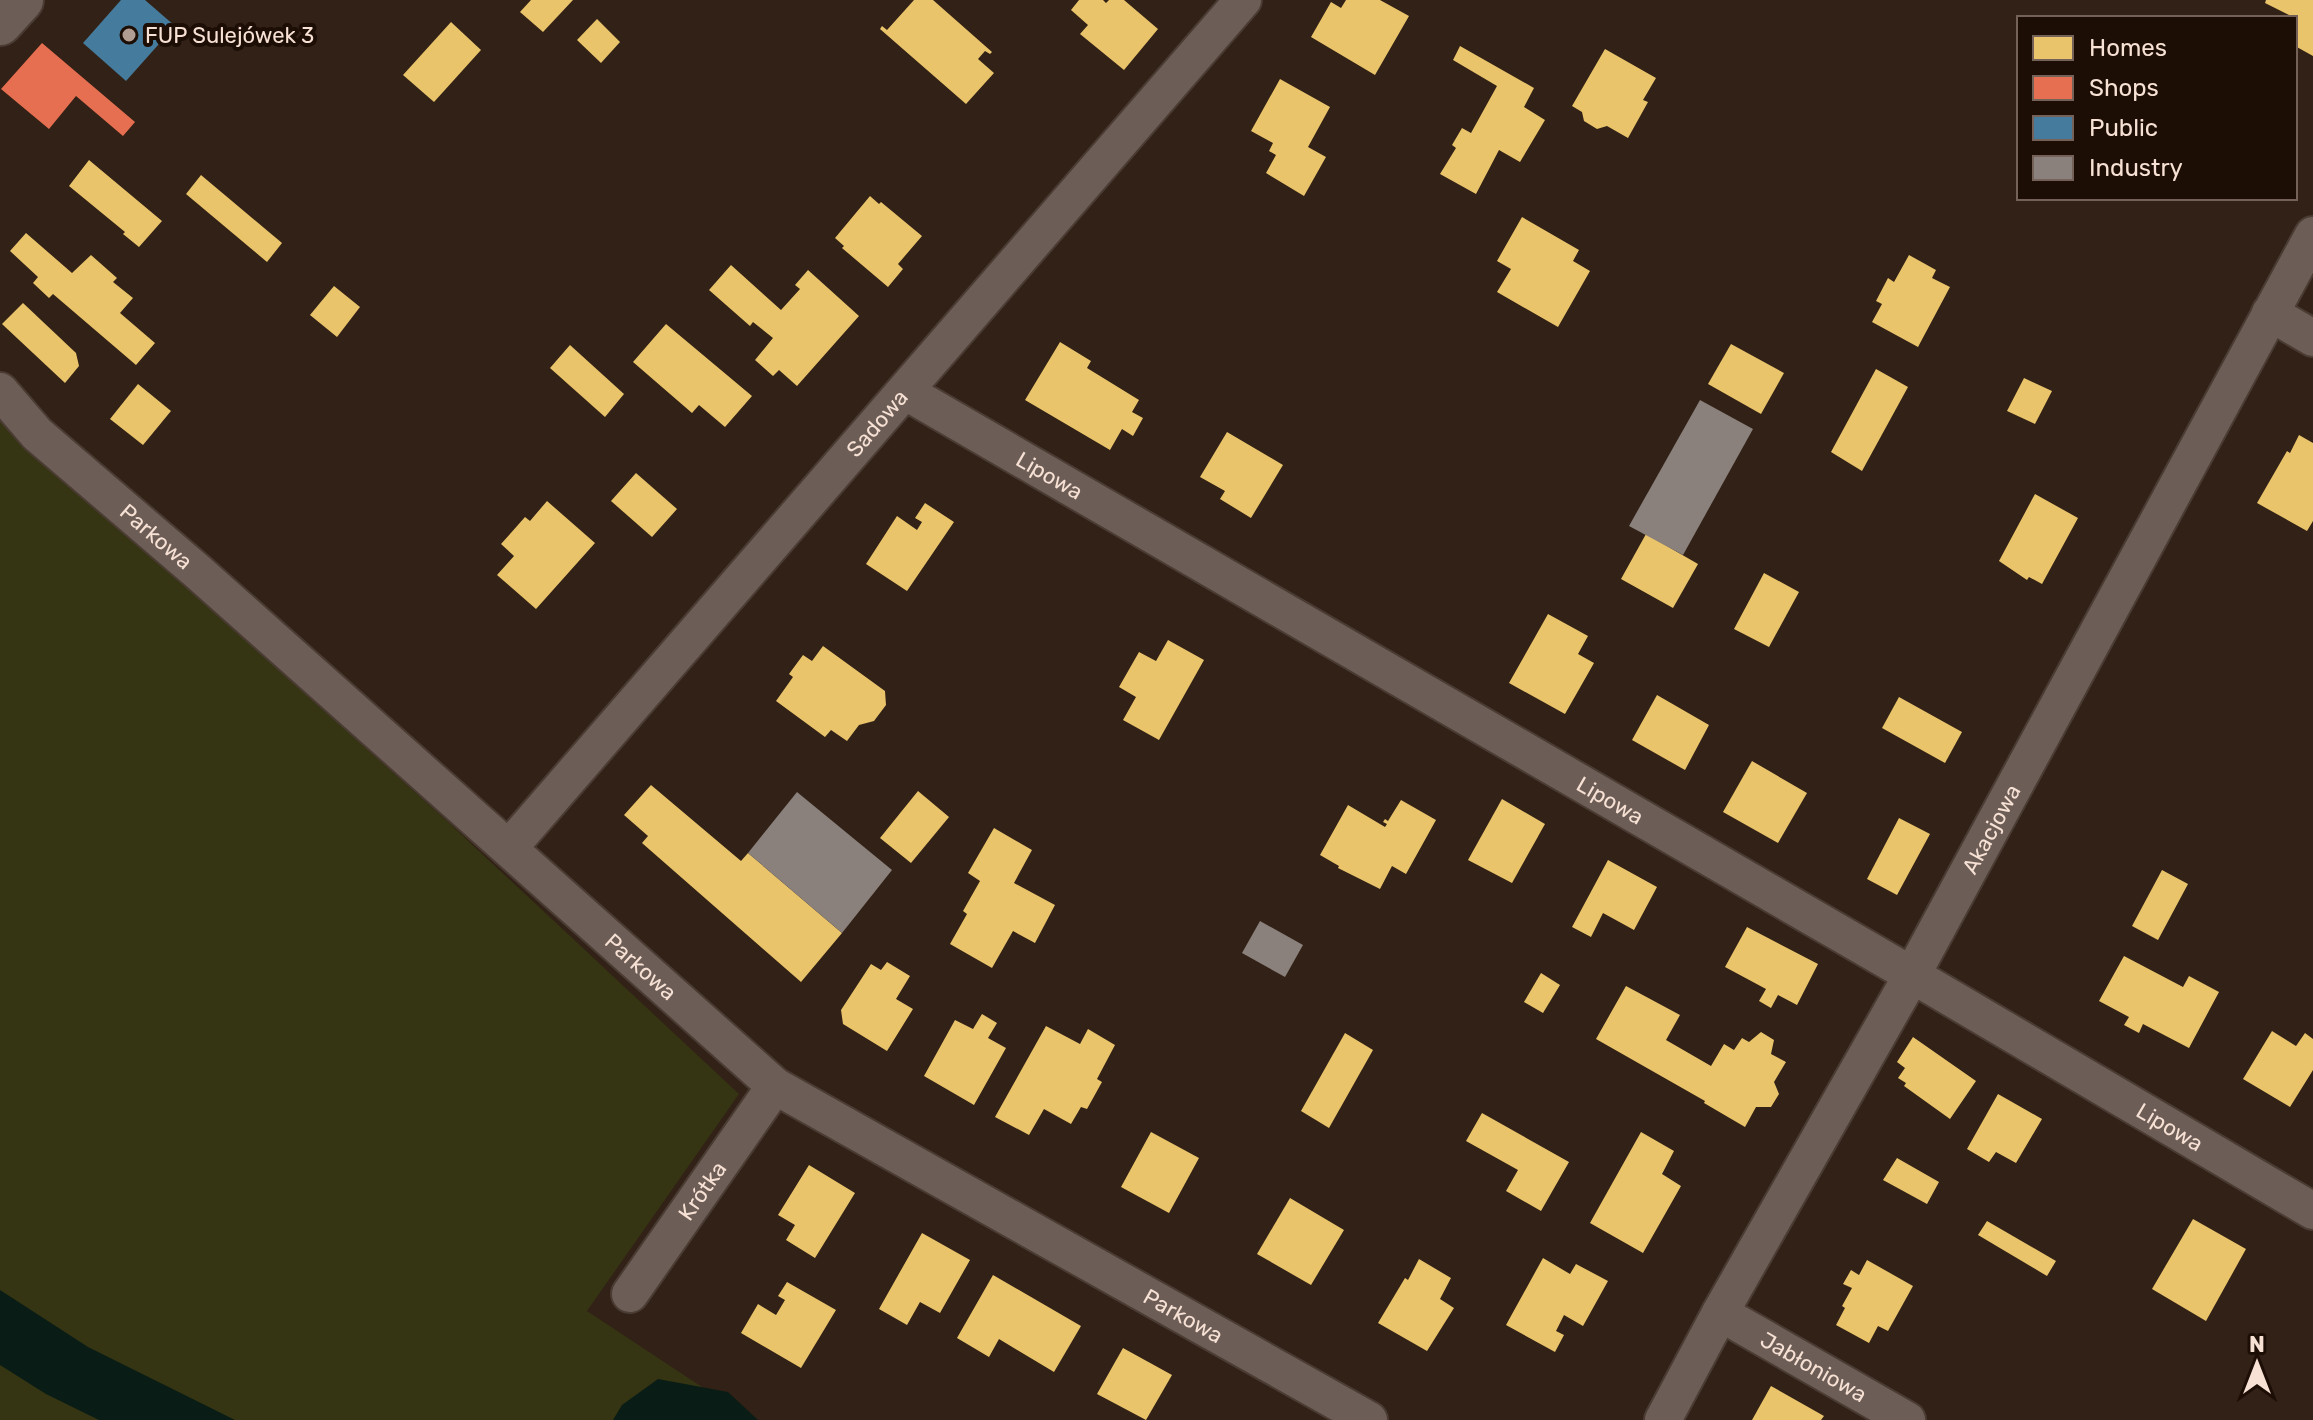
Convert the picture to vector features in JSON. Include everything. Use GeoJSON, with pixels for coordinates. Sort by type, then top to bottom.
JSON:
{"type":"FeatureCollection","features":[{"type":"Feature","properties":{"kind":"main road"},"geometry":{"type":"LineString","coordinates":[[0,23],[21,0]]}},
{"type":"Feature","properties":{"kind":"street","name":"Sadowa"},"geometry":{"type":"LineString","coordinates":[[509,848],[1243,0]]}},
{"type":"Feature","properties":{"kind":"street","name":"Akacjowa"},"geometry":{"type":"LineString","coordinates":[[1663,1420],[1720,1313],[1912,975],[2313,235]]}},
{"type":"Feature","properties":{"kind":"street"},"geometry":{"type":"LineString","coordinates":[[2270,313],[2313,338]]}},
{"type":"Feature","properties":{"kind":"street","name":"Parkowa"},"geometry":{"type":"LineString","coordinates":[[0,391],[37,434],[187,562],[775,1086],[1369,1420]]}},
{"type":"Feature","properties":{"kind":"street","name":"Lipowa"},"geometry":{"type":"LineString","coordinates":[[906,392],[2313,1211]]}},
{"type":"Feature","properties":{"kind":"street","name":"Krótka"},"geometry":{"type":"LineString","coordinates":[[630,1294],[775,1086]]}},
{"type":"Feature","properties":{"kind":"street","name":"Jabłoniowa"},"geometry":{"type":"LineString","coordinates":[[1720,1313],[1907,1420]]}},
{"type":"Feature","properties":{"kind":"shaded area"},"geometry":{"type":"Polygon","coordinates":[[[0,410],[168,570],[447,821],[739,1094],[587,1311],[752,1420],[0,1420],[0,410]]]}},
{"type":"Feature","properties":{"kind":"shaded area"},"geometry":{"type":"Polygon","coordinates":[[[0,1290],[88,1347],[235,1420],[99,1420],[46,1394],[0,1365],[0,1290]]]}},
{"type":"Feature","properties":{"kind":"shaded area"},"geometry":{"type":"Polygon","coordinates":[[[658,1379],[728,1392],[758,1420],[613,1420],[622,1405],[658,1379]]]}},
{"type":"Feature","properties":{"kind":"building: Homes"},"geometry":{"type":"Polygon","coordinates":[[[531,0],[573,0],[543,32],[520,12],[531,0]]]}},
{"type":"Feature","properties":{"kind":"building: Homes"},"geometry":{"type":"Polygon","coordinates":[[[914,0],[933,0],[992,52],[985,51],[978,59],[994,73],[966,104],[880,29],[882,26],[887,30],[914,0]]]}},
{"type":"Feature","properties":{"kind":"building: Homes"},"geometry":{"type":"Polygon","coordinates":[[[1079,0],[1103,0],[1106,3],[1109,0],[1124,0],[1158,29],[1124,70],[1080,34],[1088,25],[1071,10],[1079,0]]]}},
{"type":"Feature","properties":{"kind":"building: Homes"},"geometry":{"type":"Polygon","coordinates":[[[1346,0],[1380,0],[1409,16],[1375,75],[1311,37],[1331,2],[1341,8],[1346,0]]]}},
{"type":"Feature","properties":{"kind":"building: Homes"},"geometry":{"type":"Polygon","coordinates":[[[2266,0],[2313,0],[2313,56],[2297,47],[2297,16],[2265,3],[2266,0]]]}},
{"type":"Feature","properties":{"kind":"building: Homes"},"geometry":{"type":"Polygon","coordinates":[[[597,19],[620,42],[601,63],[577,40],[597,19]]]}},
{"type":"Feature","properties":{"kind":"building: Homes"},"geometry":{"type":"Polygon","coordinates":[[[451,22],[481,50],[434,102],[403,75],[451,22]]]}},
{"type":"Feature","properties":{"kind":"building: Homes"},"geometry":{"type":"Polygon","coordinates":[[[1460,46],[1534,88],[1524,107],[1545,120],[1520,162],[1499,150],[1476,194],[1440,174],[1456,148],[1452,145],[1462,128],[1471,133],[1497,86],[1453,60],[1460,46]]]}},
{"type":"Feature","properties":{"kind":"building: Homes"},"geometry":{"type":"Polygon","coordinates":[[[1605,49],[1656,78],[1643,100],[1648,102],[1628,138],[1607,126],[1597,129],[1584,121],[1582,112],[1572,106],[1605,49]]]}},
{"type":"Feature","properties":{"kind":"building: Homes"},"geometry":{"type":"Polygon","coordinates":[[[1280,79],[1330,107],[1308,147],[1326,157],[1304,196],[1266,173],[1276,155],[1269,151],[1273,143],[1251,131],[1280,79]]]}},
{"type":"Feature","properties":{"kind":"building: Homes"},"geometry":{"type":"Polygon","coordinates":[[[89,160],[162,221],[139,247],[69,186],[89,160]]]}},
{"type":"Feature","properties":{"kind":"building: Homes"},"geometry":{"type":"Polygon","coordinates":[[[201,175],[282,243],[267,262],[186,194],[201,175]]]}},
{"type":"Feature","properties":{"kind":"building: Homes"},"geometry":{"type":"Polygon","coordinates":[[[870,196],[922,236],[898,264],[903,269],[888,287],[842,248],[844,246],[835,238],[870,196]]]}},
{"type":"Feature","properties":{"kind":"building: Homes"},"geometry":{"type":"Polygon","coordinates":[[[1522,217],[1579,250],[1573,261],[1590,271],[1558,327],[1497,292],[1511,269],[1497,261],[1522,217]]]}},
{"type":"Feature","properties":{"kind":"building: Homes"},"geometry":{"type":"Polygon","coordinates":[[[26,233],[72,273],[91,255],[117,278],[113,282],[133,298],[120,313],[155,343],[136,365],[53,294],[49,298],[33,283],[38,277],[10,251],[26,233]]]}},
{"type":"Feature","properties":{"kind":"building: Homes"},"geometry":{"type":"Polygon","coordinates":[[[1909,255],[1936,270],[1932,278],[1950,287],[1918,347],[1872,322],[1882,304],[1876,301],[1888,278],[1894,282],[1909,255]]]}},
{"type":"Feature","properties":{"kind":"building: Homes"},"geometry":{"type":"Polygon","coordinates":[[[731,265],[781,310],[800,289],[795,285],[808,270],[859,316],[797,386],[779,370],[773,376],[755,360],[773,338],[753,322],[750,326],[709,290],[731,265]]]}},
{"type":"Feature","properties":{"kind":"building: Homes"},"geometry":{"type":"Polygon","coordinates":[[[334,286],[360,307],[337,337],[310,315],[334,286]]]}},
{"type":"Feature","properties":{"kind":"building: Homes"},"geometry":{"type":"Polygon","coordinates":[[[23,303],[76,353],[79,366],[65,383],[2,324],[23,303]]]}},
{"type":"Feature","properties":{"kind":"building: Homes"},"geometry":{"type":"Polygon","coordinates":[[[666,324],[752,396],[725,427],[699,405],[692,413],[633,362],[666,324]]]}},
{"type":"Feature","properties":{"kind":"building: Homes"},"geometry":{"type":"Polygon","coordinates":[[[1060,342],[1091,361],[1087,368],[1139,400],[1132,412],[1143,418],[1133,436],[1122,429],[1110,450],[1025,400],[1060,342]]]}},
{"type":"Feature","properties":{"kind":"building: Homes"},"geometry":{"type":"Polygon","coordinates":[[[1731,344],[1784,373],[1761,414],[1708,384],[1731,344]]]}},
{"type":"Feature","properties":{"kind":"building: Homes"},"geometry":{"type":"Polygon","coordinates":[[[570,345],[624,394],[605,417],[550,368],[570,345]]]}},
{"type":"Feature","properties":{"kind":"building: Homes"},"geometry":{"type":"Polygon","coordinates":[[[1876,369],[1908,387],[1862,471],[1831,452],[1876,369]]]}},
{"type":"Feature","properties":{"kind":"building: Homes"},"geometry":{"type":"Polygon","coordinates":[[[2024,378],[2052,391],[2035,424],[2007,411],[2024,378]]]}},
{"type":"Feature","properties":{"kind":"building: Homes"},"geometry":{"type":"Polygon","coordinates":[[[138,384],[171,411],[143,445],[110,419],[138,384]]]}},
{"type":"Feature","properties":{"kind":"building: Homes"},"geometry":{"type":"Polygon","coordinates":[[[1227,432],[1283,465],[1251,518],[1220,499],[1225,491],[1200,477],[1227,432]]]}},
{"type":"Feature","properties":{"kind":"building: Homes"},"geometry":{"type":"Polygon","coordinates":[[[2299,435],[2313,443],[2313,521],[2307,531],[2257,503],[2299,435]]]}},
{"type":"Feature","properties":{"kind":"building: Homes"},"geometry":{"type":"Polygon","coordinates":[[[636,473],[677,509],[652,537],[611,501],[636,473]]]}},
{"type":"Feature","properties":{"kind":"building: Homes"},"geometry":{"type":"Polygon","coordinates":[[[2035,494],[2078,518],[2042,584],[2029,577],[2027,580],[1999,561],[2035,494]]]}},
{"type":"Feature","properties":{"kind":"building: Homes"},"geometry":{"type":"Polygon","coordinates":[[[547,501],[595,543],[536,609],[497,575],[514,556],[501,544],[525,517],[530,521],[547,501]]]}},
{"type":"Feature","properties":{"kind":"building: Homes"},"geometry":{"type":"Polygon","coordinates":[[[925,503],[954,522],[907,591],[866,564],[897,516],[917,530],[922,522],[915,518],[925,503]]]}},
{"type":"Feature","properties":{"kind":"building: Homes"},"geometry":{"type":"Polygon","coordinates":[[[1646,534],[1698,564],[1673,608],[1621,579],[1646,534]]]}},
{"type":"Feature","properties":{"kind":"building: Homes"},"geometry":{"type":"Polygon","coordinates":[[[1764,573],[1799,592],[1769,647],[1734,629],[1764,573]]]}},
{"type":"Feature","properties":{"kind":"building: Homes"},"geometry":{"type":"Polygon","coordinates":[[[1548,614],[1588,636],[1578,654],[1594,663],[1565,714],[1509,683],[1548,614]]]}},
{"type":"Feature","properties":{"kind":"building: Homes"},"geometry":{"type":"Polygon","coordinates":[[[1168,640],[1204,660],[1159,740],[1123,720],[1136,697],[1119,687],[1139,652],[1156,661],[1168,640]]]}},
{"type":"Feature","properties":{"kind":"building: Homes"},"geometry":{"type":"Polygon","coordinates":[[[823,646],[885,691],[886,705],[874,721],[859,725],[847,741],[831,730],[825,737],[776,701],[793,677],[789,674],[803,655],[812,661],[823,646]]]}},
{"type":"Feature","properties":{"kind":"building: Homes"},"geometry":{"type":"Polygon","coordinates":[[[1657,695],[1709,725],[1685,770],[1632,740],[1657,695]]]}},
{"type":"Feature","properties":{"kind":"building: Homes"},"geometry":{"type":"Polygon","coordinates":[[[1899,697],[1962,732],[1945,763],[1882,728],[1899,697]]]}},
{"type":"Feature","properties":{"kind":"building: Homes"},"geometry":{"type":"Polygon","coordinates":[[[1752,761],[1807,793],[1778,843],[1723,812],[1752,761]]]}},
{"type":"Feature","properties":{"kind":"building: Homes"},"geometry":{"type":"Polygon","coordinates":[[[651,785],[741,861],[748,853],[842,933],[801,982],[642,843],[648,836],[624,815],[651,785]]]}},
{"type":"Feature","properties":{"kind":"building: Homes"},"geometry":{"type":"Polygon","coordinates":[[[918,791],[949,817],[911,863],[880,838],[918,791]]]}},
{"type":"Feature","properties":{"kind":"building: Homes"},"geometry":{"type":"Polygon","coordinates":[[[1502,799],[1545,824],[1512,883],[1468,860],[1502,799]]]}},
{"type":"Feature","properties":{"kind":"building: Homes"},"geometry":{"type":"Polygon","coordinates":[[[1401,800],[1436,820],[1406,874],[1392,866],[1380,889],[1338,868],[1320,855],[1348,805],[1385,827],[1387,824],[1383,822],[1385,819],[1388,821],[1401,800]]]}},
{"type":"Feature","properties":{"kind":"building: Homes"},"geometry":{"type":"Polygon","coordinates":[[[1899,818],[1930,834],[1897,895],[1867,879],[1899,818]]]}},
{"type":"Feature","properties":{"kind":"building: Homes"},"geometry":{"type":"Polygon","coordinates":[[[994,828],[1032,850],[1014,883],[1055,905],[1035,943],[1013,931],[992,968],[950,944],[967,914],[963,911],[980,881],[968,873],[994,828]]]}},
{"type":"Feature","properties":{"kind":"building: Homes"},"geometry":{"type":"Polygon","coordinates":[[[1608,860],[1657,887],[1634,930],[1603,913],[1591,937],[1572,927],[1608,860]]]}},
{"type":"Feature","properties":{"kind":"building: Homes"},"geometry":{"type":"Polygon","coordinates":[[[2162,870],[2188,884],[2158,940],[2132,926],[2162,870]]]}},
{"type":"Feature","properties":{"kind":"building: Homes"},"geometry":{"type":"Polygon","coordinates":[[[1747,927],[1818,964],[1797,1005],[1778,995],[1771,1008],[1759,1001],[1766,989],[1725,967],[1747,927]]]}},
{"type":"Feature","properties":{"kind":"building: Homes"},"geometry":{"type":"Polygon","coordinates":[[[2124,956],[2183,987],[2189,976],[2219,992],[2189,1048],[2143,1024],[2139,1033],[2124,1025],[2129,1017],[2099,1001],[2124,956]]]}},
{"type":"Feature","properties":{"kind":"building: Homes"},"geometry":{"type":"Polygon","coordinates":[[[887,962],[910,976],[896,999],[913,1009],[887,1051],[843,1024],[841,1010],[871,964],[881,970],[887,962]]]}},
{"type":"Feature","properties":{"kind":"building: Homes"},"geometry":{"type":"Polygon","coordinates":[[[1541,973],[1560,985],[1543,1013],[1524,1002],[1541,973]]]}},
{"type":"Feature","properties":{"kind":"building: Homes"},"geometry":{"type":"Polygon","coordinates":[[[1626,986],[1680,1015],[1666,1040],[1711,1066],[1724,1044],[1734,1050],[1742,1038],[1749,1042],[1761,1032],[1774,1040],[1771,1054],[1786,1062],[1774,1082],[1779,1094],[1771,1107],[1756,1107],[1745,1127],[1596,1039],[1626,986]]]}},
{"type":"Feature","properties":{"kind":"building: Homes"},"geometry":{"type":"Polygon","coordinates":[[[982,1014],[997,1023],[988,1038],[1006,1048],[974,1105],[924,1076],[955,1020],[973,1029],[982,1014]]]}},
{"type":"Feature","properties":{"kind":"building: Homes"},"geometry":{"type":"Polygon","coordinates":[[[1046,1026],[1080,1044],[1088,1029],[1115,1045],[1097,1079],[1102,1082],[1087,1109],[1081,1107],[1071,1124],[1044,1109],[1029,1135],[995,1117],[1046,1026]]]}},
{"type":"Feature","properties":{"kind":"building: Homes"},"geometry":{"type":"Polygon","coordinates":[[[2272,1031],[2296,1046],[2305,1033],[2313,1039],[2313,1070],[2290,1107],[2243,1079],[2272,1031]]]}},
{"type":"Feature","properties":{"kind":"building: Homes"},"geometry":{"type":"Polygon","coordinates":[[[1345,1033],[1373,1050],[1329,1128],[1301,1111],[1345,1033]]]}},
{"type":"Feature","properties":{"kind":"building: Homes"},"geometry":{"type":"Polygon","coordinates":[[[1913,1037],[1976,1081],[1950,1119],[1904,1086],[1906,1083],[1898,1078],[1905,1068],[1897,1062],[1913,1037]]]}},
{"type":"Feature","properties":{"kind":"building: Homes"},"geometry":{"type":"Polygon","coordinates":[[[1998,1094],[2042,1119],[2016,1163],[1996,1152],[1989,1162],[1967,1149],[1998,1094]]]}},
{"type":"Feature","properties":{"kind":"building: Homes"},"geometry":{"type":"Polygon","coordinates":[[[1482,1113],[1569,1162],[1541,1211],[1506,1191],[1518,1170],[1466,1141],[1482,1113]]]}},
{"type":"Feature","properties":{"kind":"building: Homes"},"geometry":{"type":"Polygon","coordinates":[[[1151,1132],[1199,1158],[1169,1213],[1121,1187],[1151,1132]]]}},
{"type":"Feature","properties":{"kind":"building: Homes"},"geometry":{"type":"Polygon","coordinates":[[[1641,1132],[1674,1151],[1662,1174],[1681,1186],[1643,1253],[1590,1223],[1641,1132]]]}},
{"type":"Feature","properties":{"kind":"building: Homes"},"geometry":{"type":"Polygon","coordinates":[[[1897,1158],[1939,1182],[1927,1204],[1883,1180],[1897,1158]]]}},
{"type":"Feature","properties":{"kind":"building: Homes"},"geometry":{"type":"Polygon","coordinates":[[[809,1165],[855,1193],[815,1258],[786,1240],[795,1225],[778,1215],[809,1165]]]}},
{"type":"Feature","properties":{"kind":"building: Homes"},"geometry":{"type":"Polygon","coordinates":[[[1290,1198],[1344,1230],[1311,1285],[1257,1254],[1290,1198]]]}},
{"type":"Feature","properties":{"kind":"building: Homes"},"geometry":{"type":"Polygon","coordinates":[[[2193,1219],[2246,1249],[2206,1321],[2152,1289],[2193,1219]]]}},
{"type":"Feature","properties":{"kind":"building: Homes"},"geometry":{"type":"Polygon","coordinates":[[[1987,1221],[2056,1261],[2047,1276],[1978,1235],[1987,1221]]]}},
{"type":"Feature","properties":{"kind":"building: Homes"},"geometry":{"type":"Polygon","coordinates":[[[922,1233],[970,1260],[940,1313],[920,1302],[907,1325],[879,1309],[922,1233]]]}},
{"type":"Feature","properties":{"kind":"building: Homes"},"geometry":{"type":"Polygon","coordinates":[[[1543,1258],[1570,1274],[1576,1264],[1608,1281],[1583,1326],[1564,1315],[1556,1331],[1564,1335],[1555,1352],[1506,1325],[1543,1258]]]}},
{"type":"Feature","properties":{"kind":"building: Homes"},"geometry":{"type":"Polygon","coordinates":[[[1419,1259],[1451,1278],[1440,1299],[1454,1308],[1427,1351],[1378,1323],[1419,1259]]]}},
{"type":"Feature","properties":{"kind":"building: Homes"},"geometry":{"type":"Polygon","coordinates":[[[1867,1260],[1913,1286],[1888,1331],[1878,1326],[1869,1343],[1836,1325],[1852,1288],[1843,1284],[1851,1270],[1859,1275],[1867,1260]]]}},
{"type":"Feature","properties":{"kind":"building: Homes"},"geometry":{"type":"Polygon","coordinates":[[[993,1275],[1081,1326],[1054,1372],[999,1339],[989,1357],[957,1338],[993,1275]]]}},
{"type":"Feature","properties":{"kind":"building: Homes"},"geometry":{"type":"Polygon","coordinates":[[[787,1282],[836,1310],[801,1368],[741,1333],[758,1304],[776,1315],[785,1300],[778,1296],[787,1282]]]}},
{"type":"Feature","properties":{"kind":"building: Homes"},"geometry":{"type":"Polygon","coordinates":[[[1123,1348],[1172,1375],[1146,1420],[1097,1394],[1123,1348]]]}},
{"type":"Feature","properties":{"kind":"building: Homes"},"geometry":{"type":"Polygon","coordinates":[[[1771,1386],[1824,1416],[1821,1420],[1752,1420],[1771,1386]]]}},
{"type":"Feature","properties":{"kind":"building: Shops"},"geometry":{"type":"Polygon","coordinates":[[[42,43],[135,122],[123,136],[76,96],[49,129],[1,89],[42,43]]]}},
{"type":"Feature","properties":{"kind":"building: Public","name":"FUP Sulejówek 3"},"geometry":{"type":"Polygon","coordinates":[[[121,0],[145,0],[175,26],[126,81],[83,43],[121,0]]]}},
{"type":"Feature","properties":{"kind":"building: Industry"},"geometry":{"type":"Polygon","coordinates":[[[1700,400],[1753,429],[1683,555],[1629,526],[1700,400]]]}},
{"type":"Feature","properties":{"kind":"building: Industry"},"geometry":{"type":"Polygon","coordinates":[[[797,792],[892,870],[842,933],[748,853],[797,792]]]}},
{"type":"Feature","properties":{"kind":"building: Industry"},"geometry":{"type":"Polygon","coordinates":[[[1260,921],[1303,945],[1285,977],[1242,953],[1260,921]]]}},
{"type":"Feature","properties":{"kind":"place","name":"FUP Sulejówek 3"},"geometry":{"type":"Point","coordinates":[129,35]}}]}
